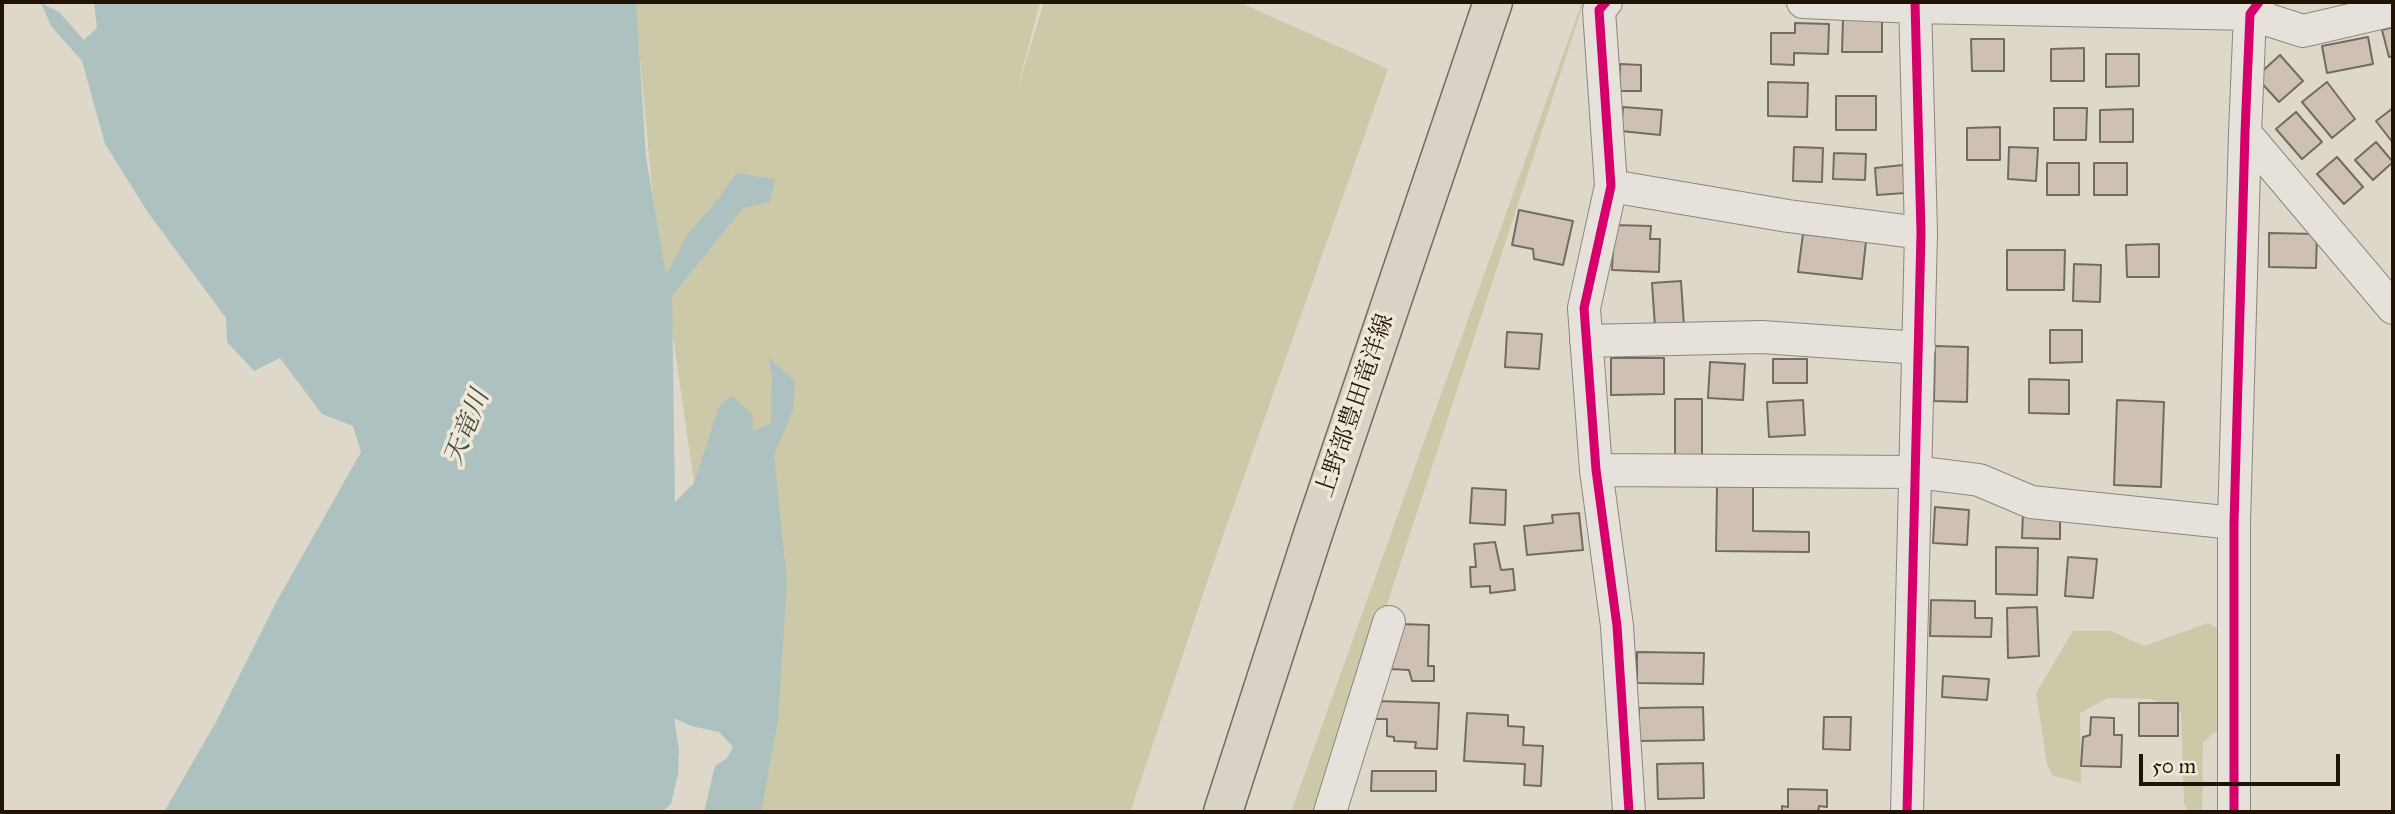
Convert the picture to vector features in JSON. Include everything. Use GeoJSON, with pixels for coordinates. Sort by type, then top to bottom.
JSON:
{"type":"FeatureCollection","features":[{"type":"Feature","properties":{"kind":"main road","name":"上野部豊田竜洋線"},"geometry":{"type":"LineString","coordinates":[[1223,812],[1314,531],[1493,2]]}},
{"type":"Feature","properties":{"kind":"street"},"geometry":{"type":"LineString","coordinates":[[1606,2],[1599,10],[1611,186],[1584,308],[1596,470],[1616,625],[1629,812]]}},
{"type":"Feature","properties":{"kind":"street"},"geometry":{"type":"LineString","coordinates":[[1803,2],[2254,8],[2303,31],[2393,10]]}},
{"type":"Feature","properties":{"kind":"street"},"geometry":{"type":"LineString","coordinates":[[1907,812],[1921,233],[1915,5]]}},
{"type":"Feature","properties":{"kind":"street"},"geometry":{"type":"LineString","coordinates":[[2234,812],[2234,523],[2245,133],[2254,8]]}},
{"type":"Feature","properties":{"kind":"street"},"geometry":{"type":"LineString","coordinates":[[2245,133],[2393,308]]}},
{"type":"Feature","properties":{"kind":"street"},"geometry":{"type":"LineString","coordinates":[[1611,186],[1788,216],[1921,233]]}},
{"type":"Feature","properties":{"kind":"street"},"geometry":{"type":"LineString","coordinates":[[1586,341],[1762,337],[1919,348]]}},
{"type":"Feature","properties":{"kind":"street"},"geometry":{"type":"LineString","coordinates":[[1596,470],[1916,472],[1979,480],[2031,502],[2234,523]]}},
{"type":"Feature","properties":{"kind":"street"},"geometry":{"type":"LineString","coordinates":[[1329,812],[1389,622]]}},
{"type":"Feature","properties":{"kind":"shaded area"},"geometry":{"type":"Polygon","coordinates":[[[635,2],[1040,2],[1016,94],[1044,2],[1239,2],[1388,69],[1219,547],[1130,812],[758,812],[694,483],[652,189],[635,2]]]}},
{"type":"Feature","properties":{"kind":"shaded area"},"geometry":{"type":"Polygon","coordinates":[[[1582,2],[1319,812],[1291,812],[1582,2]]]}},
{"type":"Feature","properties":{"kind":"shaded area"},"geometry":{"type":"Polygon","coordinates":[[[2208,623],[2233,637],[2233,718],[2203,742],[2202,812],[2189,812],[2184,804],[2181,712],[2152,699],[2108,698],[2080,713],[2081,783],[2052,775],[2047,764],[2036,693],[2073,631],[2111,631],[2144,646],[2208,623]]]}},
{"type":"Feature","properties":{"kind":"water","name":"天竜川"},"geometry":{"type":"Polygon","coordinates":[[[94,2],[636,2],[646,157],[666,275],[687,235],[717,201],[736,173],[775,179],[770,202],[743,208],[672,296],[675,502],[694,483],[719,406],[732,396],[752,414],[753,432],[771,423],[772,379],[769,358],[795,381],[793,411],[774,454],[787,582],[778,720],[761,812],[704,812],[715,766],[727,758],[733,747],[719,732],[691,726],[674,718],[679,750],[678,774],[671,804],[662,812],[164,812],[216,722],[278,599],[361,452],[353,426],[322,414],[280,358],[254,371],[227,342],[226,318],[149,214],[105,144],[82,61],[51,26],[41,3],[59,12],[84,40],[97,28],[94,2]]]}},
{"type":"Feature","properties":{"kind":"building"},"geometry":{"type":"Polygon","coordinates":[[[1843,18],[1882,18],[1882,52],[1842,52],[1843,18]]]}},
{"type":"Feature","properties":{"kind":"building"},"geometry":{"type":"Polygon","coordinates":[[[1795,23],[1829,24],[1828,54],[1794,53],[1794,65],[1771,64],[1771,33],[1795,33],[1795,23]]]}},
{"type":"Feature","properties":{"kind":"building"},"geometry":{"type":"Polygon","coordinates":[[[2393,27],[2393,56],[2389,57],[2382,30],[2393,27]]]}},
{"type":"Feature","properties":{"kind":"building"},"geometry":{"type":"Polygon","coordinates":[[[2368,37],[2373,64],[2327,73],[2322,46],[2368,37]]]}},
{"type":"Feature","properties":{"kind":"building"},"geometry":{"type":"Polygon","coordinates":[[[1971,39],[2004,39],[2004,71],[1972,71],[1971,39]]]}},
{"type":"Feature","properties":{"kind":"building"},"geometry":{"type":"Polygon","coordinates":[[[2084,48],[2084,81],[2051,81],[2051,49],[2084,48]]]}},
{"type":"Feature","properties":{"kind":"building"},"geometry":{"type":"Polygon","coordinates":[[[2106,54],[2139,54],[2139,86],[2106,87],[2106,54]]]}},
{"type":"Feature","properties":{"kind":"building"},"geometry":{"type":"Polygon","coordinates":[[[2280,55],[2303,81],[2279,102],[2256,77],[2280,55]]]}},
{"type":"Feature","properties":{"kind":"building"},"geometry":{"type":"Polygon","coordinates":[[[1620,64],[1641,65],[1641,91],[1619,91],[1620,64]]]}},
{"type":"Feature","properties":{"kind":"building"},"geometry":{"type":"Polygon","coordinates":[[[1768,82],[1808,83],[1807,117],[1768,116],[1768,82]]]}},
{"type":"Feature","properties":{"kind":"building"},"geometry":{"type":"Polygon","coordinates":[[[2327,82],[2355,119],[2332,138],[2302,102],[2327,82]]]}},
{"type":"Feature","properties":{"kind":"building"},"geometry":{"type":"Polygon","coordinates":[[[1836,96],[1876,96],[1876,130],[1836,130],[1836,96]]]}},
{"type":"Feature","properties":{"kind":"building"},"geometry":{"type":"Polygon","coordinates":[[[1623,107],[1662,110],[1660,135],[1621,131],[1623,107]]]}},
{"type":"Feature","properties":{"kind":"building"},"geometry":{"type":"Polygon","coordinates":[[[2054,108],[2087,108],[2086,140],[2054,140],[2054,108]]]}},
{"type":"Feature","properties":{"kind":"building"},"geometry":{"type":"Polygon","coordinates":[[[2393,108],[2393,143],[2376,121],[2393,108]]]}},
{"type":"Feature","properties":{"kind":"building"},"geometry":{"type":"Polygon","coordinates":[[[2133,109],[2133,142],[2100,142],[2100,110],[2133,109]]]}},
{"type":"Feature","properties":{"kind":"building"},"geometry":{"type":"Polygon","coordinates":[[[2296,112],[2322,142],[2302,159],[2276,129],[2296,112]]]}},
{"type":"Feature","properties":{"kind":"building"},"geometry":{"type":"Polygon","coordinates":[[[2000,127],[2000,160],[1967,160],[1967,128],[2000,127]]]}},
{"type":"Feature","properties":{"kind":"building"},"geometry":{"type":"Polygon","coordinates":[[[2376,142],[2393,162],[2373,180],[2355,160],[2376,142]]]}},
{"type":"Feature","properties":{"kind":"building"},"geometry":{"type":"Polygon","coordinates":[[[1794,147],[1823,148],[1822,182],[1793,181],[1794,147]]]}},
{"type":"Feature","properties":{"kind":"building"},"geometry":{"type":"Polygon","coordinates":[[[2009,147],[2038,148],[2036,181],[2008,179],[2009,147]]]}},
{"type":"Feature","properties":{"kind":"building"},"geometry":{"type":"Polygon","coordinates":[[[1834,153],[1866,154],[1865,180],[1833,179],[1834,153]]]}},
{"type":"Feature","properties":{"kind":"building"},"geometry":{"type":"Polygon","coordinates":[[[2337,157],[2363,187],[2344,204],[2317,174],[2337,157]]]}},
{"type":"Feature","properties":{"kind":"building"},"geometry":{"type":"Polygon","coordinates":[[[2047,163],[2079,163],[2079,195],[2047,195],[2047,163]]]}},
{"type":"Feature","properties":{"kind":"building"},"geometry":{"type":"Polygon","coordinates":[[[2094,163],[2127,163],[2127,195],[2094,195],[2094,163]]]}},
{"type":"Feature","properties":{"kind":"building"},"geometry":{"type":"Polygon","coordinates":[[[1903,165],[1905,193],[1877,195],[1875,168],[1903,165]]]}},
{"type":"Feature","properties":{"kind":"building"},"geometry":{"type":"Polygon","coordinates":[[[1519,210],[1573,221],[1563,265],[1534,259],[1533,249],[1512,245],[1519,210]]]}},
{"type":"Feature","properties":{"kind":"building"},"geometry":{"type":"Polygon","coordinates":[[[1614,225],[1651,226],[1650,239],[1660,239],[1659,272],[1612,270],[1614,225]]]}},
{"type":"Feature","properties":{"kind":"building"},"geometry":{"type":"Polygon","coordinates":[[[2269,233],[2317,234],[2316,268],[2269,267],[2269,233]]]}},
{"type":"Feature","properties":{"kind":"building"},"geometry":{"type":"Polygon","coordinates":[[[1803,234],[1866,241],[1862,279],[1798,272],[1803,234]]]}},
{"type":"Feature","properties":{"kind":"building"},"geometry":{"type":"Polygon","coordinates":[[[2159,244],[2159,277],[2127,277],[2126,245],[2159,244]]]}},
{"type":"Feature","properties":{"kind":"building"},"geometry":{"type":"Polygon","coordinates":[[[2007,250],[2065,250],[2064,290],[2007,290],[2007,250]]]}},
{"type":"Feature","properties":{"kind":"building"},"geometry":{"type":"Polygon","coordinates":[[[2074,264],[2101,265],[2100,302],[2073,301],[2074,264]]]}},
{"type":"Feature","properties":{"kind":"building"},"geometry":{"type":"Polygon","coordinates":[[[1681,281],[1684,326],[1655,327],[1652,283],[1681,281]]]}},
{"type":"Feature","properties":{"kind":"building"},"geometry":{"type":"Polygon","coordinates":[[[2050,330],[2082,330],[2082,362],[2050,363],[2050,330]]]}},
{"type":"Feature","properties":{"kind":"building"},"geometry":{"type":"Polygon","coordinates":[[[1507,332],[1542,334],[1539,369],[1505,367],[1507,332]]]}},
{"type":"Feature","properties":{"kind":"building"},"geometry":{"type":"Polygon","coordinates":[[[1935,346],[1968,347],[1967,402],[1934,401],[1935,346]]]}},
{"type":"Feature","properties":{"kind":"building"},"geometry":{"type":"Polygon","coordinates":[[[1611,358],[1664,358],[1664,394],[1611,395],[1611,358]]]}},
{"type":"Feature","properties":{"kind":"building"},"geometry":{"type":"Polygon","coordinates":[[[1773,359],[1807,359],[1807,383],[1773,383],[1773,359]]]}},
{"type":"Feature","properties":{"kind":"building"},"geometry":{"type":"Polygon","coordinates":[[[1710,362],[1745,364],[1743,400],[1708,398],[1710,362]]]}},
{"type":"Feature","properties":{"kind":"building"},"geometry":{"type":"Polygon","coordinates":[[[2029,379],[2069,380],[2069,414],[2029,413],[2029,379]]]}},
{"type":"Feature","properties":{"kind":"building"},"geometry":{"type":"Polygon","coordinates":[[[1675,399],[1702,399],[1702,458],[1675,458],[1675,399]]]}},
{"type":"Feature","properties":{"kind":"building"},"geometry":{"type":"Polygon","coordinates":[[[1803,400],[1805,435],[1769,437],[1767,402],[1803,400]]]}},
{"type":"Feature","properties":{"kind":"building"},"geometry":{"type":"Polygon","coordinates":[[[2117,400],[2164,402],[2161,487],[2114,485],[2117,400]]]}},
{"type":"Feature","properties":{"kind":"building"},"geometry":{"type":"Polygon","coordinates":[[[1717,486],[1753,486],[1753,531],[1809,532],[1809,552],[1716,551],[1717,486]]]}},
{"type":"Feature","properties":{"kind":"building"},"geometry":{"type":"Polygon","coordinates":[[[1472,488],[1506,490],[1505,525],[1470,523],[1472,488]]]}},
{"type":"Feature","properties":{"kind":"building"},"geometry":{"type":"Polygon","coordinates":[[[1935,507],[1969,510],[1967,545],[1933,543],[1935,507]]]}},
{"type":"Feature","properties":{"kind":"building"},"geometry":{"type":"Polygon","coordinates":[[[2023,512],[2060,514],[2060,539],[2022,538],[2023,512]]]}},
{"type":"Feature","properties":{"kind":"building"},"geometry":{"type":"Polygon","coordinates":[[[1579,513],[1583,550],[1527,555],[1524,526],[1553,523],[1552,515],[1579,513]]]}},
{"type":"Feature","properties":{"kind":"building"},"geometry":{"type":"Polygon","coordinates":[[[1495,542],[1501,570],[1513,569],[1515,590],[1490,593],[1490,586],[1471,587],[1470,567],[1476,567],[1474,544],[1495,542]]]}},
{"type":"Feature","properties":{"kind":"building"},"geometry":{"type":"Polygon","coordinates":[[[1996,547],[2038,548],[2037,595],[1996,594],[1996,547]]]}},
{"type":"Feature","properties":{"kind":"building"},"geometry":{"type":"Polygon","coordinates":[[[2068,557],[2097,559],[2093,598],[2065,596],[2068,557]]]}},
{"type":"Feature","properties":{"kind":"building"},"geometry":{"type":"Polygon","coordinates":[[[1931,600],[1975,601],[1975,618],[1992,618],[1991,637],[1930,636],[1931,600]]]}},
{"type":"Feature","properties":{"kind":"building"},"geometry":{"type":"Polygon","coordinates":[[[2037,607],[2039,656],[2008,658],[2007,608],[2037,607]]]}},
{"type":"Feature","properties":{"kind":"building"},"geometry":{"type":"Polygon","coordinates":[[[1400,624],[1429,625],[1428,666],[1434,666],[1434,681],[1412,681],[1409,670],[1390,669],[1400,624]]]}},
{"type":"Feature","properties":{"kind":"building"},"geometry":{"type":"Polygon","coordinates":[[[1637,652],[1704,653],[1703,684],[1637,683],[1637,652]]]}},
{"type":"Feature","properties":{"kind":"building"},"geometry":{"type":"Polygon","coordinates":[[[1943,676],[1989,679],[1987,700],[1942,697],[1943,676]]]}},
{"type":"Feature","properties":{"kind":"building"},"geometry":{"type":"Polygon","coordinates":[[[1376,701],[1439,703],[1437,749],[1415,748],[1416,742],[1394,741],[1394,737],[1387,736],[1387,719],[1375,719],[1376,701]]]}},
{"type":"Feature","properties":{"kind":"building"},"geometry":{"type":"Polygon","coordinates":[[[2139,703],[2178,703],[2178,736],[2139,736],[2139,703]]]}},
{"type":"Feature","properties":{"kind":"building"},"geometry":{"type":"Polygon","coordinates":[[[1703,707],[1704,740],[1639,741],[1639,708],[1703,707]]]}},
{"type":"Feature","properties":{"kind":"building"},"geometry":{"type":"Polygon","coordinates":[[[1467,713],[1508,715],[1508,726],[1524,727],[1523,745],[1543,746],[1541,786],[1524,785],[1525,764],[1464,761],[1467,713]]]}},
{"type":"Feature","properties":{"kind":"building"},"geometry":{"type":"Polygon","coordinates":[[[1824,717],[1851,717],[1850,750],[1823,749],[1824,717]]]}},
{"type":"Feature","properties":{"kind":"building"},"geometry":{"type":"Polygon","coordinates":[[[2091,717],[2114,718],[2114,735],[2122,735],[2121,767],[2081,766],[2083,737],[2090,735],[2091,717]]]}},
{"type":"Feature","properties":{"kind":"building"},"geometry":{"type":"Polygon","coordinates":[[[1703,763],[1704,798],[1658,799],[1657,764],[1703,763]]]}},
{"type":"Feature","properties":{"kind":"building"},"geometry":{"type":"Polygon","coordinates":[[[1372,771],[1436,771],[1436,791],[1371,791],[1372,771]]]}},
{"type":"Feature","properties":{"kind":"building"},"geometry":{"type":"Polygon","coordinates":[[[1788,789],[1827,790],[1827,807],[1819,806],[1818,812],[1782,812],[1782,806],[1788,807],[1788,789]]]}},
{"type":"Feature","properties":{"kind":"cycle path"},"geometry":{"type":"LineString","coordinates":[[1606,2],[1599,10],[1611,186],[1584,308],[1596,470],[1617,626],[1629,812]]}},
{"type":"Feature","properties":{"kind":"cycle path"},"geometry":{"type":"LineString","coordinates":[[1907,812],[1921,233],[1915,2]]}},
{"type":"Feature","properties":{"kind":"cycle path"},"geometry":{"type":"LineString","coordinates":[[2234,812],[2234,523],[2245,133],[2250,14],[2259,2]]}}]}
